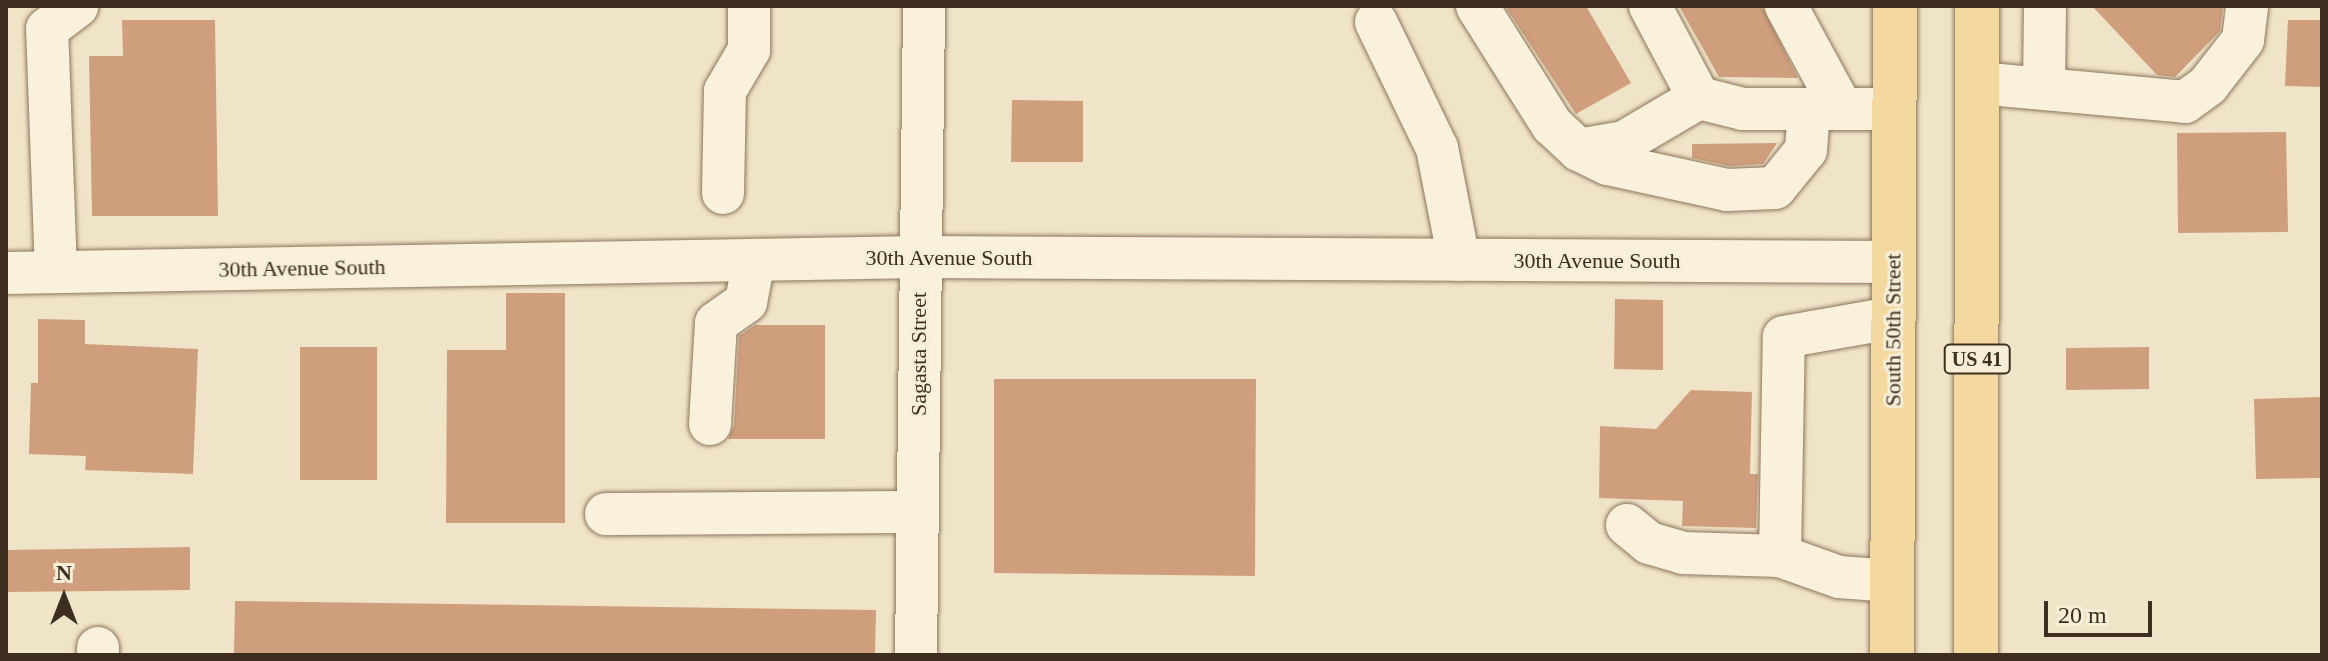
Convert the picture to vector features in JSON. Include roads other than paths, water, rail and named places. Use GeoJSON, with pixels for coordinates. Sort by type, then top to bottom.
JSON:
{"type":"FeatureCollection","features":[{"type":"Feature","properties":{"kind":"main road","name":"South 50th Street"},"geometry":{"type":"LineString","coordinates":[[1892,655],[1895,6]]}},
{"type":"Feature","properties":{"kind":"main road","name":"US 41"},"geometry":{"type":"LineString","coordinates":[[1976,655],[1977,6]]}},
{"type":"Feature","properties":{"kind":"street"},"geometry":{"type":"LineString","coordinates":[[56,272],[47,29],[77,6]]}},
{"type":"Feature","properties":{"kind":"street"},"geometry":{"type":"LineString","coordinates":[[723,193],[725,91],[749,50],[749,6]]}},
{"type":"Feature","properties":{"kind":"street","name":"Sagasta Street"},"geometry":{"type":"LineString","coordinates":[[916,655],[924,6]]}},
{"type":"Feature","properties":{"kind":"street"},"geometry":{"type":"LineString","coordinates":[[1477,6],[1552,125],[1579,150],[1608,164],[1727,190],[1775,188],[1798,166],[1826,109],[1786,6]]}},
{"type":"Feature","properties":{"kind":"street"},"geometry":{"type":"LineString","coordinates":[[1650,6],[1699,98]]}},
{"type":"Feature","properties":{"kind":"street"},"geometry":{"type":"LineString","coordinates":[[2044,88],[2045,6]]}},
{"type":"Feature","properties":{"kind":"street"},"geometry":{"type":"LineString","coordinates":[[1978,83],[2185,102],[2208,85],[2243,40],[2247,6]]}},
{"type":"Feature","properties":{"kind":"street"},"geometry":{"type":"LineString","coordinates":[[1376,22],[1437,148],[1459,260]]}},
{"type":"Feature","properties":{"kind":"street"},"geometry":{"type":"LineString","coordinates":[[1579,150],[1624,142],[1699,98],[1743,109],[1894,109]]}},
{"type":"Feature","properties":{"kind":"street","name":"30th Avenue South"},"geometry":{"type":"LineString","coordinates":[[6,273],[919,257],[1893,262]]}},
{"type":"Feature","properties":{"kind":"street"},"geometry":{"type":"LineString","coordinates":[[710,424],[716,323],[746,302],[754,260]]}},
{"type":"Feature","properties":{"kind":"street"},"geometry":{"type":"LineString","coordinates":[[1780,556],[1784,337],[1892,318]]}},
{"type":"Feature","properties":{"kind":"street"},"geometry":{"type":"LineString","coordinates":[[606,514],[917,512]]}},
{"type":"Feature","properties":{"kind":"street"},"geometry":{"type":"LineString","coordinates":[[1627,525],[1649,543],[1683,553],[1780,556],[1839,577],[1892,581]]}}]}
